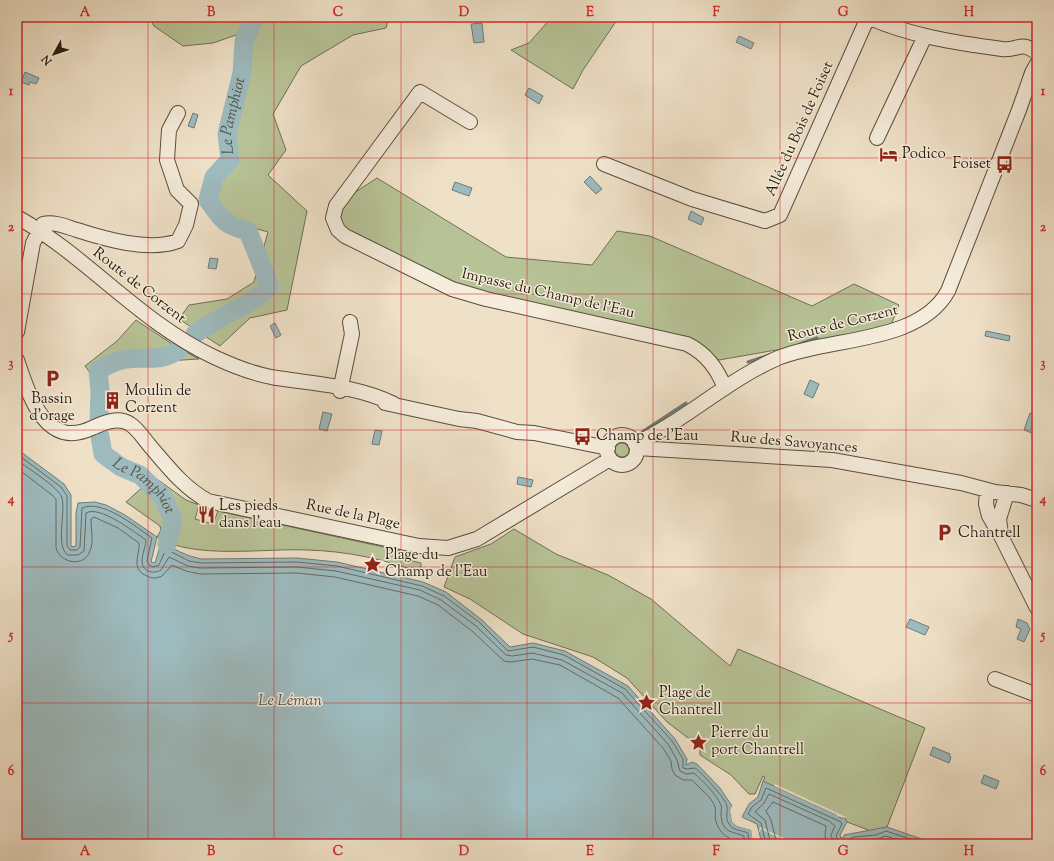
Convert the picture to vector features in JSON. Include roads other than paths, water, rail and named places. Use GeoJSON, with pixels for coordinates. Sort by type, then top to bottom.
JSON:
{"type":"FeatureCollection","features":[{"type":"Feature","properties":{"kind":"street"},"geometry":{"type":"LineString","coordinates":[[868,17],[882,24],[925,36],[1004,50],[1025,46],[1037,53]]}},
{"type":"Feature","properties":{"kind":"street","name":"Allée du Bois de Foiset"},"geometry":{"type":"LineString","coordinates":[[604,164],[692,199],[765,221],[780,215],[868,17]]}},
{"type":"Feature","properties":{"kind":"street"},"geometry":{"type":"LineString","coordinates":[[877,138],[925,36]]}},
{"type":"Feature","properties":{"kind":"street","name":"Route de Corzent"},"geometry":{"type":"LineString","coordinates":[[636,446],[752,371],[783,356],[900,328],[916,322],[932,311],[948,291],[1032,73],[1037,64]]}},
{"type":"Feature","properties":{"kind":"street","name":"Route de Corzent"},"geometry":{"type":"LineString","coordinates":[[1019,110],[1037,73]]}},
{"type":"Feature","properties":{"kind":"street","name":"Impasse du Champ de l'Eau"},"geometry":{"type":"LineString","coordinates":[[470,122],[420,92],[336,206],[333,218],[338,230],[344,236],[452,289],[486,299],[687,344],[699,351],[713,365],[725,388]]}},
{"type":"Feature","properties":{"kind":"street"},"geometry":{"type":"LineString","coordinates":[[17,332],[33,243],[43,224],[48,223],[105,238],[133,243],[168,244],[178,241],[184,230],[191,204],[177,190],[166,160],[169,130],[178,113]]}},
{"type":"Feature","properties":{"kind":"street","name":"Route de Corzent"},"geometry":{"type":"LineString","coordinates":[[17,217],[39,230],[66,250],[142,313],[172,334],[219,359],[292,384],[327,391],[340,390],[358,398],[417,408],[455,418],[481,422],[517,432],[534,433],[609,454]]}},
{"type":"Feature","properties":{"kind":"street"},"geometry":{"type":"LineString","coordinates":[[340,390],[352,334],[350,322]]}},
{"type":"Feature","properties":{"kind":"street","name":"Rue de la Plage"},"geometry":{"type":"LineString","coordinates":[[18,362],[35,404],[46,422],[52,428],[64,433],[76,433],[101,424],[120,421],[132,425],[185,485],[202,498],[213,503],[433,548],[456,546],[487,534],[609,454]]}},
{"type":"Feature","properties":{"kind":"street"},"geometry":{"type":"LineString","coordinates":[[620,436],[630,438],[636,446],[635,457],[626,464],[617,464],[609,454],[611,441],[620,436]]}},
{"type":"Feature","properties":{"kind":"street","name":"Rue des Savoyances"},"geometry":{"type":"LineString","coordinates":[[636,446],[832,460],[961,483],[987,494],[1006,497],[1021,494],[1035,500]]}},
{"type":"Feature","properties":{"kind":"street"},"geometry":{"type":"LineString","coordinates":[[987,494],[989,516],[1001,536],[1037,608]]}},
{"type":"Feature","properties":{"kind":"street"},"geometry":{"type":"LineString","coordinates":[[1001,536],[999,522],[1006,497]]}},
{"type":"Feature","properties":{"kind":"street"},"geometry":{"type":"LineString","coordinates":[[995,679],[1037,695]]}},
{"type":"Feature","properties":{"kind":"water"},"geometry":{"type":"Polygon","coordinates":[[[482,23],[484,42],[474,43],[471,24],[482,23]]]}},
{"type":"Feature","properties":{"kind":"water"},"geometry":{"type":"Polygon","coordinates":[[[739,36],[754,43],[751,49],[736,42],[739,36]]]}},
{"type":"Feature","properties":{"kind":"water"},"geometry":{"type":"Polygon","coordinates":[[[25,72],[39,78],[36,84],[30,82],[29,85],[21,82],[25,72]]]}},
{"type":"Feature","properties":{"kind":"water"},"geometry":{"type":"Polygon","coordinates":[[[529,88],[543,96],[539,104],[525,95],[529,88]]]}},
{"type":"Feature","properties":{"kind":"water"},"geometry":{"type":"Polygon","coordinates":[[[193,113],[198,115],[194,128],[188,126],[193,113]]]}},
{"type":"Feature","properties":{"kind":"water"},"geometry":{"type":"Polygon","coordinates":[[[590,176],[602,189],[596,194],[584,182],[590,176]]]}},
{"type":"Feature","properties":{"kind":"water"},"geometry":{"type":"Polygon","coordinates":[[[455,182],[472,188],[469,196],[452,190],[455,182]]]}},
{"type":"Feature","properties":{"kind":"water"},"geometry":{"type":"Polygon","coordinates":[[[691,211],[704,218],[701,225],[688,219],[691,211]]]}},
{"type":"Feature","properties":{"kind":"water"},"geometry":{"type":"Polygon","coordinates":[[[210,258],[218,259],[216,269],[208,268],[210,258]]]}},
{"type":"Feature","properties":{"kind":"water"},"geometry":{"type":"Polygon","coordinates":[[[275,323],[281,335],[276,338],[270,326],[275,323]]]}},
{"type":"Feature","properties":{"kind":"water"},"geometry":{"type":"Polygon","coordinates":[[[986,331],[1010,336],[1009,341],[985,336],[986,331]]]}},
{"type":"Feature","properties":{"kind":"water"},"geometry":{"type":"Polygon","coordinates":[[[810,380],[819,384],[813,398],[804,394],[810,380]]]}},
{"type":"Feature","properties":{"kind":"water"},"geometry":{"type":"Polygon","coordinates":[[[323,412],[332,414],[327,431],[319,429],[323,412]]]}},
{"type":"Feature","properties":{"kind":"water"},"geometry":{"type":"Polygon","coordinates":[[[1030,413],[1037,415],[1032,433],[1024,430],[1030,413]]]}},
{"type":"Feature","properties":{"kind":"water"},"geometry":{"type":"Polygon","coordinates":[[[375,430],[382,431],[379,445],[372,444],[375,430]]]}},
{"type":"Feature","properties":{"kind":"water","name":"Le Léman"},"geometry":{"type":"Polygon","coordinates":[[[17,449],[64,484],[71,495],[71,547],[76,546],[76,513],[78,503],[95,502],[106,505],[125,515],[157,537],[151,562],[155,563],[162,540],[180,552],[202,559],[297,558],[337,562],[423,582],[446,592],[482,620],[510,647],[533,643],[565,651],[628,686],[675,739],[687,759],[686,765],[692,762],[697,764],[720,788],[732,806],[730,810],[732,822],[737,826],[751,830],[754,844],[17,844],[17,449]]]}},
{"type":"Feature","properties":{"kind":"water"},"geometry":{"type":"Polygon","coordinates":[[[518,477],[533,480],[531,487],[517,484],[518,477]]]}},
{"type":"Feature","properties":{"kind":"water"},"geometry":{"type":"Polygon","coordinates":[[[910,619],[929,627],[925,635],[906,627],[910,619]]]}},
{"type":"Feature","properties":{"kind":"water"},"geometry":{"type":"Polygon","coordinates":[[[1018,619],[1027,623],[1030,629],[1024,642],[1017,639],[1021,629],[1016,627],[1018,619]]]}},
{"type":"Feature","properties":{"kind":"water"},"geometry":{"type":"Polygon","coordinates":[[[933,747],[950,754],[949,756],[951,757],[949,763],[930,755],[933,747]]]}},
{"type":"Feature","properties":{"kind":"water"},"geometry":{"type":"Polygon","coordinates":[[[984,775],[999,781],[996,789],[981,783],[984,775]]]}},
{"type":"Feature","properties":{"kind":"water"},"geometry":{"type":"Polygon","coordinates":[[[763,781],[837,815],[840,818],[845,818],[847,822],[840,835],[841,838],[844,837],[844,835],[887,827],[936,844],[762,844],[757,824],[742,817],[749,804],[758,797],[763,781]]]}},
{"type":"Feature","properties":{"kind":"waterway","name":"Le Pamphiot"},"geometry":{"type":"LineString","coordinates":[[195,334],[244,306],[262,294],[270,286],[248,231],[228,224],[224,221],[208,200],[214,177],[230,160],[227,134],[242,73],[244,41],[255,17]]}},
{"type":"Feature","properties":{"kind":"waterway"},"geometry":{"type":"LineString","coordinates":[[800,344],[817,338]]}},
{"type":"Feature","properties":{"kind":"waterway","name":"Le Pamphiot"},"geometry":{"type":"LineString","coordinates":[[99,421],[100,390],[98,371],[122,360],[133,358],[160,358],[172,354],[178,350]]}},
{"type":"Feature","properties":{"kind":"waterway"},"geometry":{"type":"LineString","coordinates":[[748,362],[772,354]]}},
{"type":"Feature","properties":{"kind":"waterway"},"geometry":{"type":"LineString","coordinates":[[642,432],[686,403]]}},
{"type":"Feature","properties":{"kind":"waterway","name":"Le Pamphiot"},"geometry":{"type":"LineString","coordinates":[[100,436],[103,454],[121,467],[140,475],[162,496],[172,517],[172,524],[167,544]]}},
{"type":"Feature","properties":{"kind":"place","name":"Podico"},"geometry":{"type":"Point","coordinates":[889,154]}},
{"type":"Feature","properties":{"kind":"place","name":"Foiset"},"geometry":{"type":"Point","coordinates":[1004,164]}},
{"type":"Feature","properties":{"kind":"place","name":"Bassin d'orage"},"geometry":{"type":"Point","coordinates":[52,378]}},
{"type":"Feature","properties":{"kind":"place","name":"Moulin de Corzent"},"geometry":{"type":"Point","coordinates":[112,400]}},
{"type":"Feature","properties":{"kind":"place","name":"Champ de l'Eau"},"geometry":{"type":"Point","coordinates":[583,436]}},
{"type":"Feature","properties":{"kind":"place","name":"Les pieds dans l'eau"},"geometry":{"type":"Point","coordinates":[206,515]}},
{"type":"Feature","properties":{"kind":"place","name":"Chantrell"},"geometry":{"type":"Point","coordinates":[945,533]}},
{"type":"Feature","properties":{"kind":"place","name":"Plage du Champ de l'Eau"},"geometry":{"type":"Point","coordinates":[372,564]}},
{"type":"Feature","properties":{"kind":"place","name":"Plage de Chantrell"},"geometry":{"type":"Point","coordinates":[646,702]}},
{"type":"Feature","properties":{"kind":"place","name":"Pierre du port Chantrell"},"geometry":{"type":"Point","coordinates":[698,742]}}]}
